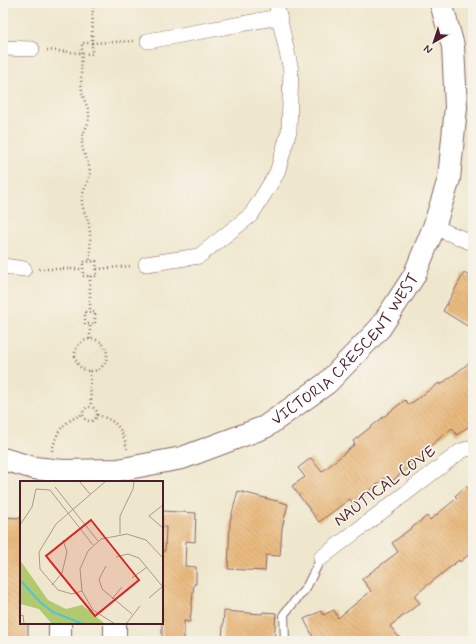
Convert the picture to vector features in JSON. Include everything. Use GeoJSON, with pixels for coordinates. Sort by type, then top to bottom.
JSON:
{"type":"FeatureCollection","features":[{"type":"Feature","properties":{"kind":"street","name":"VICTORIA CRESCENT WEST"},"geometry":{"type":"LineString","coordinates":[[3,459],[58,474],[122,473],[182,458],[265,427],[327,383],[380,328],[414,276],[434,227],[449,179],[456,107],[453,46],[441,3]]}},
{"type":"Feature","properties":{"kind":"street"},"geometry":{"type":"LineString","coordinates":[[146,264],[199,256],[251,215],[277,174],[290,131],[291,70],[277,10],[148,41]]}},
{"type":"Feature","properties":{"kind":"street"},"geometry":{"type":"LineString","coordinates":[[3,48],[32,49]]}},
{"type":"Feature","properties":{"kind":"street"},"geometry":{"type":"LineString","coordinates":[[434,227],[473,243]]}},
{"type":"Feature","properties":{"kind":"street"},"geometry":{"type":"LineString","coordinates":[[3,266],[24,269]]}},
{"type":"Feature","properties":{"kind":"street","name":"NAUTICAL COVE"},"geometry":{"type":"LineString","coordinates":[[321,558],[461,452],[473,447]]}},
{"type":"Feature","properties":{"kind":"street"},"geometry":{"type":"LineString","coordinates":[[60,624],[60,641]]}},
{"type":"Feature","properties":{"kind":"street"},"geometry":{"type":"LineString","coordinates":[[115,624],[115,641]]}},
{"type":"Feature","properties":{"kind":"lane"},"geometry":{"type":"LineString","coordinates":[[285,641],[284,614],[306,588],[321,558]]}},
{"type":"Feature","properties":{"kind":"path"},"geometry":{"type":"LineString","coordinates":[[32,49],[92,54],[93,3]]}},
{"type":"Feature","properties":{"kind":"path"},"geometry":{"type":"LineString","coordinates":[[90,261],[89,224],[82,202],[82,193],[87,184],[90,171],[82,145],[88,124],[89,113],[84,103],[82,92],[82,43],[148,41]]}},
{"type":"Feature","properties":{"kind":"path"},"geometry":{"type":"LineString","coordinates":[[90,261],[96,261],[97,276],[83,276],[83,262],[90,261]]}},
{"type":"Feature","properties":{"kind":"path"},"geometry":{"type":"LineString","coordinates":[[97,268],[146,264]]}},
{"type":"Feature","properties":{"kind":"path"},"geometry":{"type":"LineString","coordinates":[[24,269],[82,269]]}},
{"type":"Feature","properties":{"kind":"path"},"geometry":{"type":"LineString","coordinates":[[90,276],[90,312]]}},
{"type":"Feature","properties":{"kind":"path"},"geometry":{"type":"LineString","coordinates":[[85,312],[95,312],[95,324],[90,324],[85,324],[85,312]]}},
{"type":"Feature","properties":{"kind":"path"},"geometry":{"type":"LineString","coordinates":[[90,324],[90,339]]}},
{"type":"Feature","properties":{"kind":"path"},"geometry":{"type":"LineString","coordinates":[[90,339],[104,345],[107,355],[104,364],[95,370],[90,371],[80,367],[75,358],[75,352],[80,343],[90,339]]}},
{"type":"Feature","properties":{"kind":"path"},"geometry":{"type":"LineString","coordinates":[[90,371],[91,407]]}},
{"type":"Feature","properties":{"kind":"path"},"geometry":{"type":"LineString","coordinates":[[91,407],[95,409],[97,415]]}},
{"type":"Feature","properties":{"kind":"path"},"geometry":{"type":"LineString","coordinates":[[58,474],[55,438],[63,425],[84,414],[85,410],[91,407]]}},
{"type":"Feature","properties":{"kind":"path"},"geometry":{"type":"LineString","coordinates":[[84,414],[85,418],[88,420],[93,420],[97,415]]}},
{"type":"Feature","properties":{"kind":"path"},"geometry":{"type":"LineString","coordinates":[[97,415],[106,417],[120,429],[124,437],[122,473]]}},
{"type":"Feature","properties":{"kind":"building"},"geometry":{"type":"Polygon","coordinates":[[[464,273],[473,278],[473,320],[469,327],[443,311],[464,273]]]}},
{"type":"Feature","properties":{"kind":"building"},"geometry":{"type":"Polygon","coordinates":[[[473,360],[473,423],[457,435],[452,428],[424,451],[426,453],[392,481],[387,476],[354,504],[350,499],[319,522],[292,486],[305,477],[298,468],[311,458],[322,472],[355,444],[353,441],[405,400],[409,405],[439,383],[440,385],[473,360]]]}},
{"type":"Feature","properties":{"kind":"building"},"geometry":{"type":"Polygon","coordinates":[[[466,486],[473,494],[473,551],[460,562],[459,560],[414,596],[420,603],[390,626],[402,641],[315,641],[304,619],[321,611],[323,615],[334,610],[338,618],[371,591],[362,579],[398,552],[392,543],[427,516],[430,520],[457,498],[455,496],[466,486]]]}},
{"type":"Feature","properties":{"kind":"building"},"geometry":{"type":"Polygon","coordinates":[[[238,491],[288,504],[282,528],[280,556],[266,555],[265,571],[228,569],[230,521],[238,491]]]}},
{"type":"Feature","properties":{"kind":"building"},"geometry":{"type":"Polygon","coordinates":[[[163,511],[196,513],[195,542],[186,541],[185,566],[196,567],[196,584],[194,584],[190,622],[184,621],[184,641],[162,641],[163,551],[165,551],[166,527],[163,527],[163,511]]]}},
{"type":"Feature","properties":{"kind":"building"},"geometry":{"type":"Polygon","coordinates":[[[3,517],[20,518],[20,624],[28,624],[28,641],[3,641],[3,517]]]}},
{"type":"Feature","properties":{"kind":"building"},"geometry":{"type":"Polygon","coordinates":[[[224,611],[262,614],[263,612],[276,613],[274,641],[222,641],[224,611]]]}}]}
